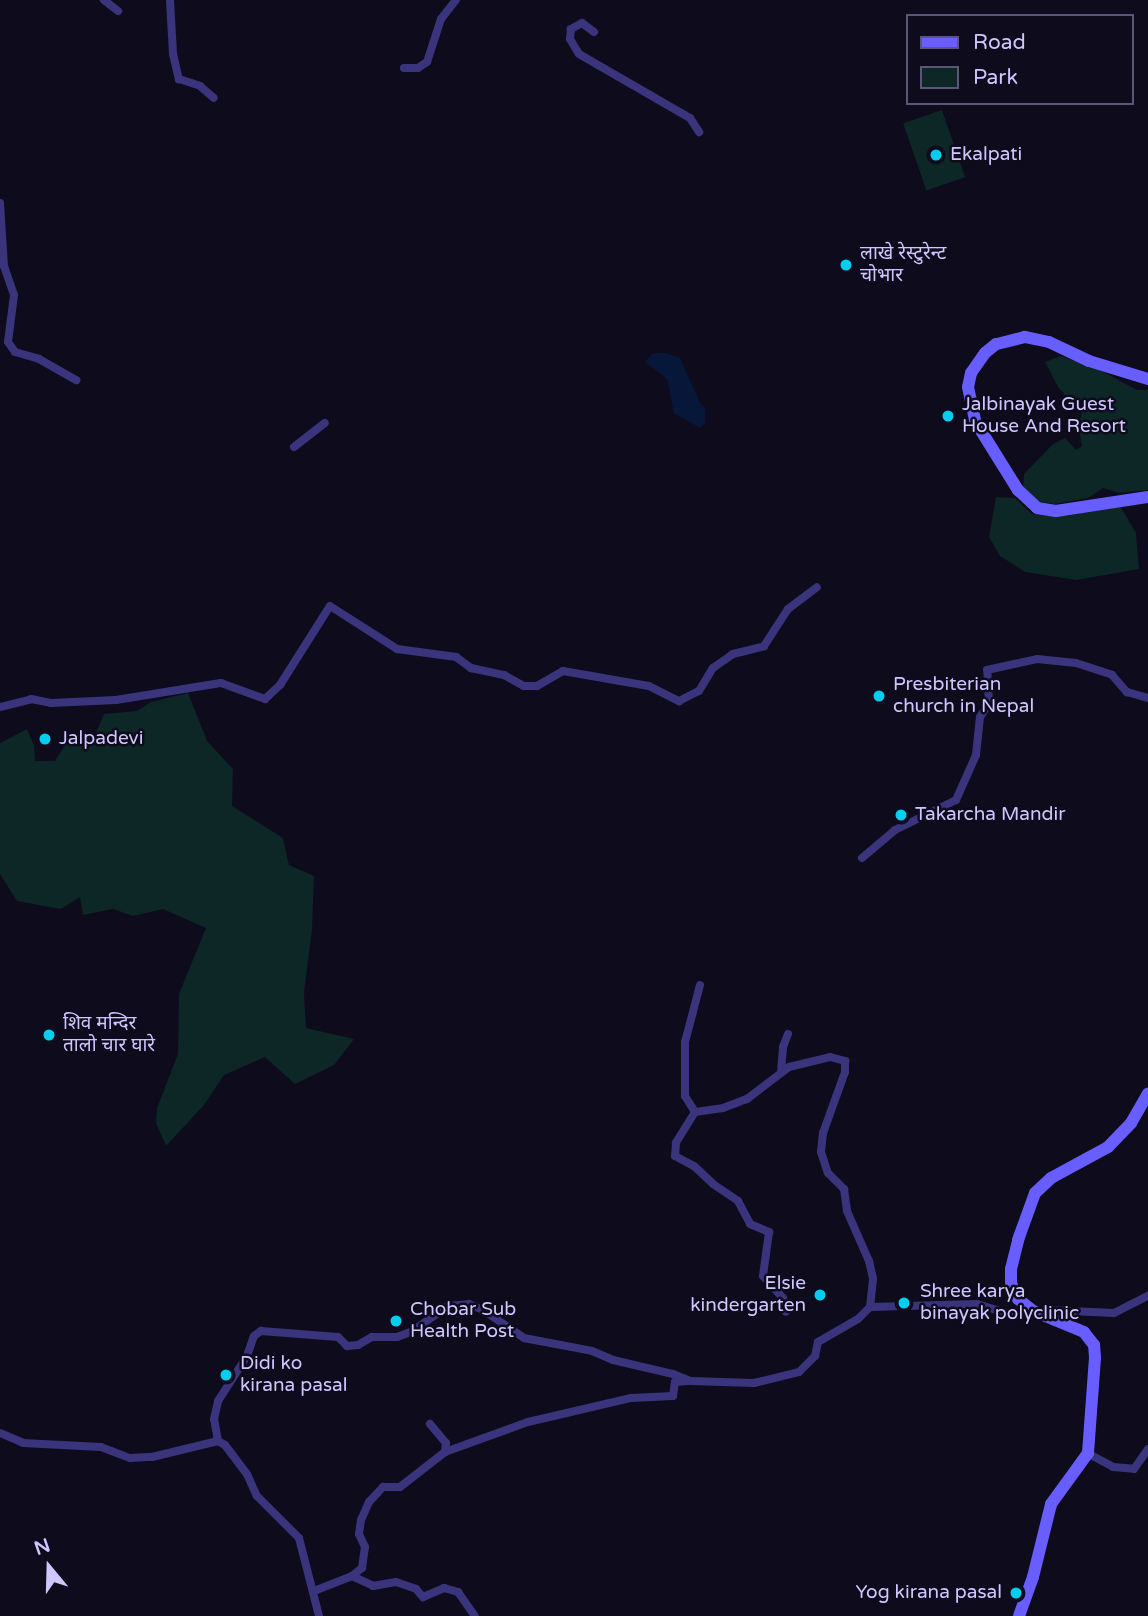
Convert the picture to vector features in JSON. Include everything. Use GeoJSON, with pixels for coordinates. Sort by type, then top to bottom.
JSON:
{"type":"FeatureCollection","features":[{"type":"Feature","properties":{"kind":"main road"},"geometry":{"type":"LineString","coordinates":[[1148,379],[1089,361],[1049,342],[1025,337],[996,344],[985,353],[971,373],[968,387],[975,421],[1018,490],[1037,508],[1056,511],[1148,496]]}},
{"type":"Feature","properties":{"kind":"main road"},"geometry":{"type":"LineString","coordinates":[[1019,1616],[1033,1577],[1051,1504],[1087,1453],[1093,1403],[1094,1345],[1075,1326],[1037,1313],[1018,1299],[1012,1283],[1011,1269],[1035,1192],[1051,1178],[1108,1147],[1131,1123],[1148,1094]]}},
{"type":"Feature","properties":{"kind":"street"},"geometry":{"type":"LineString","coordinates":[[104,0],[118,11]]}},
{"type":"Feature","properties":{"kind":"street"},"geometry":{"type":"LineString","coordinates":[[170,0],[173,54],[179,79],[200,86],[214,98]]}},
{"type":"Feature","properties":{"kind":"street"},"geometry":{"type":"LineString","coordinates":[[404,68],[418,68],[427,62],[441,19],[456,0]]}},
{"type":"Feature","properties":{"kind":"street"},"geometry":{"type":"LineString","coordinates":[[594,32],[582,23],[571,29],[570,39],[579,54],[690,118],[699,132]]}},
{"type":"Feature","properties":{"kind":"street"},"geometry":{"type":"LineString","coordinates":[[0,204],[4,266],[14,295],[8,342],[15,352],[39,359],[76,380]]}},
{"type":"Feature","properties":{"kind":"street"},"geometry":{"type":"LineString","coordinates":[[294,447],[325,423]]}},
{"type":"Feature","properties":{"kind":"street"},"geometry":{"type":"LineString","coordinates":[[0,707],[31,699],[51,703],[116,700],[221,683],[265,699],[280,685],[330,606],[397,649],[456,657],[471,668],[503,675],[524,686],[537,686],[563,671],[649,687],[679,701],[699,691],[713,668],[733,654],[764,646],[788,609],[817,587]]}},
{"type":"Feature","properties":{"kind":"street"},"geometry":{"type":"LineString","coordinates":[[862,858],[895,830],[956,800],[976,755],[980,717],[989,703],[987,670],[1037,660],[1076,663],[1112,675],[1127,692],[1148,698]]}},
{"type":"Feature","properties":{"kind":"street"},"geometry":{"type":"LineString","coordinates":[[695,1112],[685,1096],[685,1042],[700,985]]}},
{"type":"Feature","properties":{"kind":"street"},"geometry":{"type":"LineString","coordinates":[[781,1071],[783,1047],[788,1034]]}},
{"type":"Feature","properties":{"kind":"street"},"geometry":{"type":"LineString","coordinates":[[314,1591],[352,1576],[362,1568],[365,1547],[359,1535],[361,1520],[369,1502],[383,1487],[400,1487],[445,1452],[528,1422],[631,1398],[673,1396],[671,1390],[676,1382],[754,1383],[799,1372],[815,1356],[818,1342],[858,1319],[870,1307],[873,1279],[869,1261],[847,1211],[844,1189],[828,1173],[821,1152],[822,1133],[845,1072],[845,1061],[830,1057],[781,1071],[747,1099],[723,1108],[695,1112]]}},
{"type":"Feature","properties":{"kind":"street"},"geometry":{"type":"LineString","coordinates":[[695,1112],[676,1143],[675,1156],[694,1166],[713,1184],[738,1200],[750,1224],[769,1232],[763,1276],[783,1298],[786,1312]]}},
{"type":"Feature","properties":{"kind":"street"},"geometry":{"type":"LineString","coordinates":[[870,1307],[977,1304],[1007,1313],[1037,1313],[1047,1310],[1114,1313],[1148,1296]]}},
{"type":"Feature","properties":{"kind":"street"},"geometry":{"type":"LineString","coordinates":[[319,1616],[299,1538],[276,1511],[257,1496],[233,1451],[218,1441],[214,1419],[218,1401],[247,1356],[257,1333],[338,1337],[347,1346],[358,1345],[372,1337],[397,1337],[411,1332],[439,1310],[459,1303],[483,1310],[524,1338],[592,1351],[613,1360],[673,1374],[690,1381]]}},
{"type":"Feature","properties":{"kind":"street"},"geometry":{"type":"LineString","coordinates":[[430,1424],[446,1443],[445,1452]]}},
{"type":"Feature","properties":{"kind":"street"},"geometry":{"type":"LineString","coordinates":[[0,1433],[23,1443],[101,1447],[130,1458],[152,1457],[218,1441]]}},
{"type":"Feature","properties":{"kind":"street"},"geometry":{"type":"LineString","coordinates":[[1087,1453],[1113,1466],[1133,1469],[1148,1450]]}},
{"type":"Feature","properties":{"kind":"street"},"geometry":{"type":"LineString","coordinates":[[352,1576],[373,1586],[396,1582],[416,1590],[423,1597],[444,1588],[458,1592],[475,1616]]}},
{"type":"Feature","properties":{"kind":"green space","name":"Ekalpati"},"geometry":{"type":"Polygon","coordinates":[[[942,110],[965,177],[926,190],[903,123],[942,110]]]}},
{"type":"Feature","properties":{"kind":"green space"},"geometry":{"type":"Polygon","coordinates":[[[1061,356],[1102,371],[1137,390],[1148,390],[1148,490],[1119,493],[1103,488],[1088,498],[1055,504],[1035,501],[1023,489],[1024,474],[1053,444],[1065,438],[1076,450],[1082,446],[1078,424],[1082,414],[1058,387],[1045,362],[1061,356]]]}},
{"type":"Feature","properties":{"kind":"green space"},"geometry":{"type":"Polygon","coordinates":[[[996,497],[1015,498],[1032,514],[1067,516],[1119,504],[1136,533],[1139,569],[1076,580],[1025,572],[1000,556],[989,537],[996,497]]]}},
{"type":"Feature","properties":{"kind":"green space"},"geometry":{"type":"Polygon","coordinates":[[[188,693],[207,741],[233,769],[232,806],[283,838],[289,865],[314,876],[312,929],[304,993],[306,1028],[354,1039],[334,1065],[295,1084],[265,1057],[224,1075],[204,1105],[166,1146],[156,1123],[157,1108],[178,1054],[179,994],[206,928],[163,909],[133,916],[113,909],[83,915],[80,897],[61,909],[17,901],[0,874],[0,743],[27,729],[34,745],[35,761],[55,761],[72,734],[95,735],[104,714],[137,711],[151,702],[188,693]]]}},
{"type":"Feature","properties":{"kind":"water"},"geometry":{"type":"Polygon","coordinates":[[[653,353],[667,353],[680,358],[700,403],[705,408],[705,423],[700,428],[674,413],[667,379],[645,362],[653,353]]]}},
{"type":"Feature","properties":{"kind":"place","name":"Ekalpati"},"geometry":{"type":"Point","coordinates":[936,155]}},
{"type":"Feature","properties":{"kind":"place","name":"लाखे रेस्टुरेन्ट चोभार"},"geometry":{"type":"Point","coordinates":[846,265]}},
{"type":"Feature","properties":{"kind":"place","name":"Jalbinayak Guest House And Resort"},"geometry":{"type":"Point","coordinates":[948,416]}},
{"type":"Feature","properties":{"kind":"place","name":"Presbiterian church in Nepal"},"geometry":{"type":"Point","coordinates":[879,696]}},
{"type":"Feature","properties":{"kind":"place","name":"Jalpadevi"},"geometry":{"type":"Point","coordinates":[45,739]}},
{"type":"Feature","properties":{"kind":"place","name":"Takarcha Mandir"},"geometry":{"type":"Point","coordinates":[901,815]}},
{"type":"Feature","properties":{"kind":"place","name":"शिव मन्दिर तालो चार घारे"},"geometry":{"type":"Point","coordinates":[49,1035]}},
{"type":"Feature","properties":{"kind":"place","name":"Elsie kindergarten"},"geometry":{"type":"Point","coordinates":[820,1295]}},
{"type":"Feature","properties":{"kind":"place","name":"Shree karya binayak polyclinic"},"geometry":{"type":"Point","coordinates":[904,1303]}},
{"type":"Feature","properties":{"kind":"place","name":"Chobar Sub Health Post"},"geometry":{"type":"Point","coordinates":[396,1321]}},
{"type":"Feature","properties":{"kind":"place","name":"Didi ko kirana pasal"},"geometry":{"type":"Point","coordinates":[226,1375]}},
{"type":"Feature","properties":{"kind":"place","name":"Yog kirana pasal"},"geometry":{"type":"Point","coordinates":[1016,1593]}}]}
